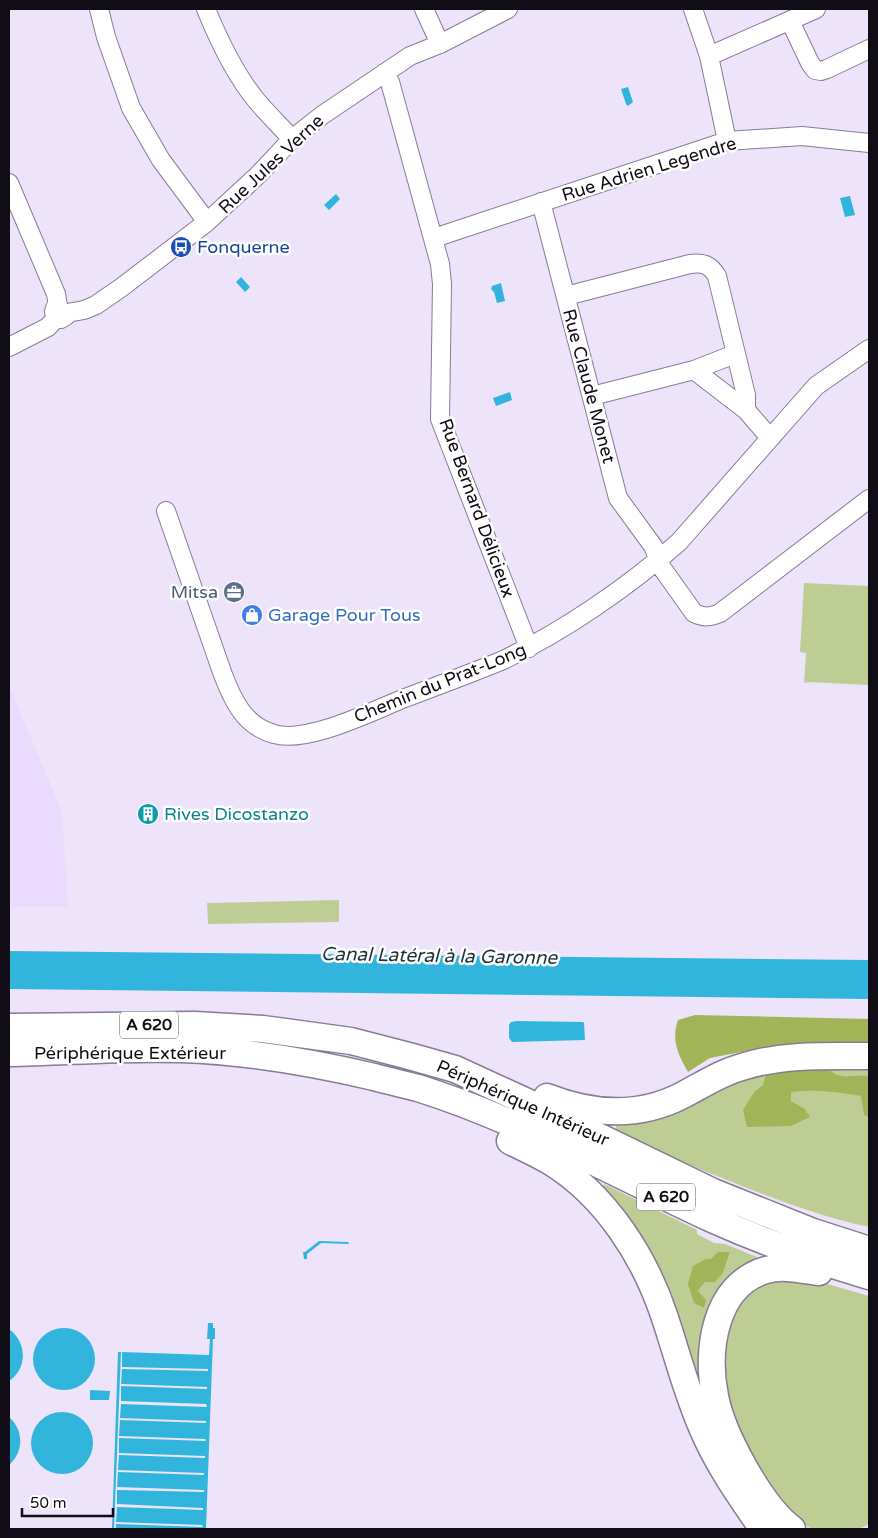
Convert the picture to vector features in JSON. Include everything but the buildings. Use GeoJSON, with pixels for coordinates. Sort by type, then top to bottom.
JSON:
{"type":"FeatureCollection","features":[{"type":"Feature","properties":{"kind":"highway","name":"Périphérique Intérieur"},"geometry":{"type":"LineString","coordinates":[[9,1027],[195,1025],[263,1029],[351,1042],[454,1069],[540,1108],[713,1192],[813,1232],[869,1250]]}},
{"type":"Feature","properties":{"kind":"highway","name":"Périphérique Extérieur"},"geometry":{"type":"LineString","coordinates":[[9,1053],[179,1049],[214,1051],[282,1058],[341,1069],[417,1088],[510,1122],[749,1235],[814,1260],[869,1277]]}},
{"type":"Feature","properties":{"kind":"highway"},"geometry":{"type":"LineString","coordinates":[[454,1069],[504,1079],[574,1106],[614,1112],[639,1110],[660,1105],[682,1096],[726,1072],[765,1061],[793,1058],[869,1056]]}},
{"type":"Feature","properties":{"kind":"highway"},"geometry":{"type":"LineString","coordinates":[[467,1106],[506,1139],[551,1162],[571,1177],[606,1211],[622,1231],[653,1287],[665,1317],[701,1427],[715,1455],[762,1529]]}},
{"type":"Feature","properties":{"kind":"highway"},"geometry":{"type":"LineString","coordinates":[[792,1529],[775,1515],[759,1491],[735,1449],[722,1420],[715,1397],[712,1369],[713,1345],[718,1319],[726,1302],[736,1288],[750,1277],[766,1270],[791,1268],[869,1277]]}},
{"type":"Feature","properties":{"kind":"street"},"geometry":{"type":"LineString","coordinates":[[99,9],[106,38],[131,108],[162,160],[207,222]]}},
{"type":"Feature","properties":{"kind":"street"},"geometry":{"type":"LineString","coordinates":[[206,9],[231,63],[255,99],[292,139]]}},
{"type":"Feature","properties":{"kind":"street"},"geometry":{"type":"LineString","coordinates":[[424,9],[440,44]]}},
{"type":"Feature","properties":{"kind":"street","name":"Rue Jules Verne"},"geometry":{"type":"LineString","coordinates":[[61,312],[84,310],[109,296],[207,222],[258,175],[292,139],[321,116],[384,73],[410,56],[440,44],[508,9]]}},
{"type":"Feature","properties":{"kind":"street"},"geometry":{"type":"LineString","coordinates":[[694,9],[709,56],[728,141]]}},
{"type":"Feature","properties":{"kind":"street"},"geometry":{"type":"LineString","coordinates":[[709,56],[816,9]]}},
{"type":"Feature","properties":{"kind":"street"},"geometry":{"type":"LineString","coordinates":[[790,21],[815,70],[827,69],[869,49]]}},
{"type":"Feature","properties":{"kind":"street","name":"Rue Bernard Délicieux"},"geometry":{"type":"LineString","coordinates":[[384,73],[390,82],[440,264],[442,284],[440,419],[529,648]]}},
{"type":"Feature","properties":{"kind":"street","name":"Rue Adrien Legendre"},"geometry":{"type":"LineString","coordinates":[[434,238],[728,141],[802,136],[869,143]]}},
{"type":"Feature","properties":{"kind":"street"},"geometry":{"type":"LineString","coordinates":[[9,183],[56,294],[61,312],[48,327],[9,347]]}},
{"type":"Feature","properties":{"kind":"street","name":"Rue Claude Monet"},"geometry":{"type":"LineString","coordinates":[[541,202],[618,498],[653,546],[662,568],[694,613],[700,616],[711,617],[720,613],[869,499]]}},
{"type":"Feature","properties":{"kind":"street"},"geometry":{"type":"LineString","coordinates":[[566,296],[701,262],[711,267],[717,276],[746,395],[746,410]]}},
{"type":"Feature","properties":{"kind":"street","name":"Chemin du Prat-Long"},"geometry":{"type":"LineString","coordinates":[[166,511],[231,696],[239,710],[249,720],[272,734],[293,736],[327,729],[440,686],[529,648],[598,604],[659,560],[679,542],[816,386],[869,348]]}},
{"type":"Feature","properties":{"kind":"street"},"geometry":{"type":"LineString","coordinates":[[592,396],[694,370],[735,354]]}},
{"type":"Feature","properties":{"kind":"street"},"geometry":{"type":"LineString","coordinates":[[694,370],[746,410],[770,438]]}},
{"type":"Feature","properties":{"kind":"shaded area"},"geometry":{"type":"Polygon","coordinates":[[[9,686],[62,812],[68,907],[9,907],[9,686]]]}},
{"type":"Feature","properties":{"kind":"green space"},"geometry":{"type":"Polygon","coordinates":[[[804,583],[869,586],[869,685],[804,683],[806,653],[800,652],[804,583]]]}},
{"type":"Feature","properties":{"kind":"green space"},"geometry":{"type":"Polygon","coordinates":[[[339,900],[339,922],[208,924],[207,903],[339,900]]]}},
{"type":"Feature","properties":{"kind":"green space"},"geometry":{"type":"Polygon","coordinates":[[[695,1015],[869,1019],[869,1046],[766,1047],[710,1058],[688,1072],[681,1059],[675,1034],[678,1020],[695,1015]]]}},
{"type":"Feature","properties":{"kind":"green space"},"geometry":{"type":"Polygon","coordinates":[[[771,1068],[763,1085],[755,1091],[810,1117],[805,1109],[791,1101],[790,1091],[826,1090],[862,1096],[864,1114],[869,1117],[869,1227],[789,1204],[757,1192],[679,1160],[616,1131],[618,1124],[771,1068]]]}},
{"type":"Feature","properties":{"kind":"green space"},"geometry":{"type":"Polygon","coordinates":[[[771,1068],[829,1069],[843,1076],[869,1076],[869,1117],[864,1115],[861,1096],[826,1091],[800,1091],[791,1092],[791,1101],[805,1109],[810,1117],[791,1126],[747,1127],[743,1110],[755,1091],[763,1085],[765,1077],[771,1068]]]}},
{"type":"Feature","properties":{"kind":"green space"},"geometry":{"type":"Polygon","coordinates":[[[829,1069],[869,1069],[869,1076],[843,1076],[829,1069]]]}},
{"type":"Feature","properties":{"kind":"green space"},"geometry":{"type":"Polygon","coordinates":[[[604,1184],[697,1230],[697,1234],[714,1243],[725,1244],[762,1259],[705,1353],[773,1529],[602,1193],[604,1184]],[[718,1252],[698,1291],[705,1282],[723,1273],[730,1252],[718,1252]]]}},
{"type":"Feature","properties":{"kind":"green space"},"geometry":{"type":"Polygon","coordinates":[[[718,1252],[730,1252],[723,1273],[715,1282],[705,1282],[698,1291],[706,1300],[704,1308],[694,1303],[688,1284],[693,1266],[706,1259],[711,1259],[718,1252]]]}},
{"type":"Feature","properties":{"kind":"green space"},"geometry":{"type":"Polygon","coordinates":[[[776,1276],[820,1282],[869,1296],[869,1524],[859,1529],[812,1529],[794,1518],[782,1506],[731,1421],[721,1345],[741,1296],[776,1276]]]}},
{"type":"Feature","properties":{"kind":"water"},"geometry":{"type":"Polygon","coordinates":[[[628,87],[633,102],[628,106],[621,89],[628,87]]]}},
{"type":"Feature","properties":{"kind":"water"},"geometry":{"type":"Polygon","coordinates":[[[336,194],[340,199],[329,210],[324,205],[336,194]]]}},
{"type":"Feature","properties":{"kind":"water"},"geometry":{"type":"Polygon","coordinates":[[[850,196],[855,215],[845,217],[840,198],[850,196]]]}},
{"type":"Feature","properties":{"kind":"water"},"geometry":{"type":"Polygon","coordinates":[[[241,277],[250,287],[245,292],[236,282],[241,277]]]}},
{"type":"Feature","properties":{"kind":"water"},"geometry":{"type":"Polygon","coordinates":[[[501,283],[505,301],[497,303],[494,292],[491,289],[492,286],[501,283]]]}},
{"type":"Feature","properties":{"kind":"water"},"geometry":{"type":"Polygon","coordinates":[[[510,392],[512,400],[496,406],[493,398],[510,392]]]}},
{"type":"Feature","properties":{"kind":"water","name":"Canal Latéral à la Garonne"},"geometry":{"type":"Polygon","coordinates":[[[9,951],[869,960],[869,999],[9,989],[9,951]]]}},
{"type":"Feature","properties":{"kind":"water"},"geometry":{"type":"Polygon","coordinates":[[[511,1022],[583,1022],[585,1040],[512,1042],[509,1038],[509,1025],[511,1022]]]}},
{"type":"Feature","properties":{"kind":"water"},"geometry":{"type":"Polygon","coordinates":[[[319,1241],[348,1242],[349,1244],[321,1243],[307,1254],[307,1259],[304,1259],[303,1252],[319,1241]]]}},
{"type":"Feature","properties":{"kind":"water"},"geometry":{"type":"Polygon","coordinates":[[[208,1323],[213,1323],[215,1339],[213,1339],[206,1529],[116,1529],[116,1524],[203,1527],[202,1525],[116,1522],[117,1507],[203,1510],[203,1508],[117,1504],[117,1490],[204,1492],[204,1490],[117,1487],[118,1472],[204,1475],[204,1473],[118,1470],[119,1455],[205,1458],[205,1456],[119,1453],[119,1438],[206,1441],[205,1439],[119,1436],[120,1420],[206,1423],[206,1421],[120,1418],[121,1404],[207,1407],[206,1404],[121,1401],[121,1386],[207,1389],[207,1387],[121,1384],[122,1369],[208,1371],[208,1369],[122,1367],[122,1352],[209,1355],[208,1323]]]}},
{"type":"Feature","properties":{"kind":"water"},"geometry":{"type":"Polygon","coordinates":[[[64,1328],[76,1331],[86,1337],[92,1347],[95,1359],[92,1371],[86,1381],[76,1387],[64,1390],[52,1387],[42,1381],[36,1371],[33,1359],[36,1347],[42,1337],[52,1331],[64,1328]]]}},
{"type":"Feature","properties":{"kind":"water"},"geometry":{"type":"Polygon","coordinates":[[[9,1329],[19,1341],[23,1355],[20,1369],[9,1381],[9,1329]]]}},
{"type":"Feature","properties":{"kind":"water"},"geometry":{"type":"Polygon","coordinates":[[[118,1352],[121,1352],[114,1529],[112,1529],[118,1352]]]}},
{"type":"Feature","properties":{"kind":"water"},"geometry":{"type":"Polygon","coordinates":[[[90,1390],[110,1391],[109,1400],[90,1400],[90,1390]]]}},
{"type":"Feature","properties":{"kind":"water"},"geometry":{"type":"Polygon","coordinates":[[[62,1412],[74,1415],[84,1421],[90,1431],[93,1443],[90,1455],[84,1465],[74,1471],[62,1474],[50,1471],[40,1465],[34,1455],[31,1443],[34,1431],[40,1421],[50,1415],[62,1412]]]}},
{"type":"Feature","properties":{"kind":"water"},"geometry":{"type":"Polygon","coordinates":[[[9,1417],[20,1434],[20,1448],[9,1465],[9,1417]]]}},
{"type":"Feature","properties":{"kind":"place","name":"Fonquerne"},"geometry":{"type":"Point","coordinates":[181,247]}},
{"type":"Feature","properties":{"kind":"place","name":"Mitsa"},"geometry":{"type":"Point","coordinates":[234,592]}},
{"type":"Feature","properties":{"kind":"place","name":"Garage Pour Tous"},"geometry":{"type":"Point","coordinates":[252,615]}},
{"type":"Feature","properties":{"kind":"place","name":"Rives Dicostanzo"},"geometry":{"type":"Point","coordinates":[148,814]}}]}
